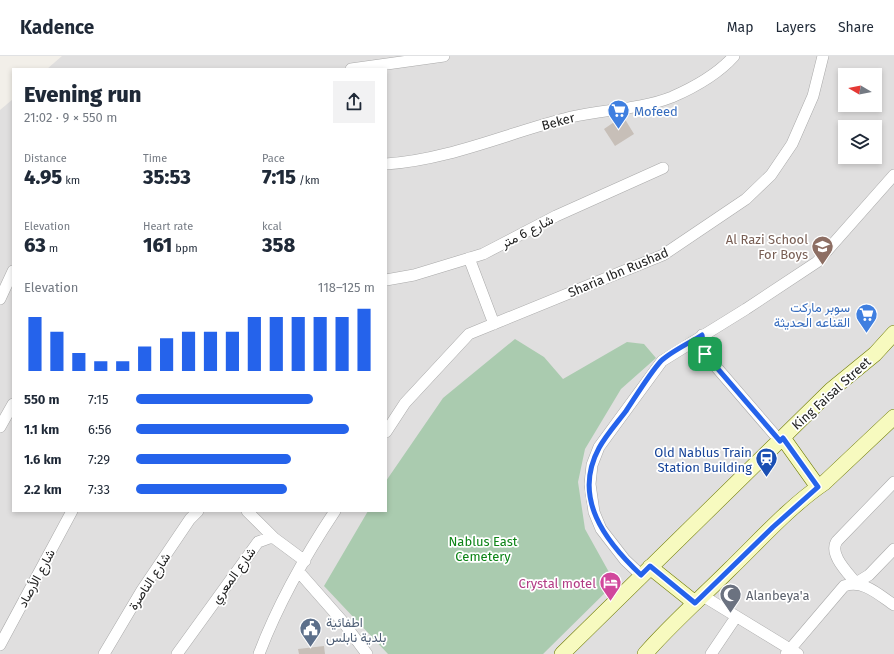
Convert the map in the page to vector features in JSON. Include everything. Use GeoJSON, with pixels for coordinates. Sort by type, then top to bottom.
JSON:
{"type":"FeatureCollection","features":[{"type":"Feature","properties":{"kind":"main road","name":"King Faisal Street"},"geometry":{"type":"LineString","coordinates":[[562,654],[831,390],[892,340]]}},
{"type":"Feature","properties":{"kind":"main road"},"geometry":{"type":"LineString","coordinates":[[645,654],[699,599],[814,489],[892,423]]}},
{"type":"Feature","properties":{"kind":"main road"},"geometry":{"type":"LineString","coordinates":[[779,442],[814,489]]}},
{"type":"Feature","properties":{"kind":"main road"},"geometry":{"type":"LineString","coordinates":[[646,571],[699,599]]}},
{"type":"Feature","properties":{"kind":"street"},"geometry":{"type":"LineString","coordinates":[[358,68],[444,56]]}},
{"type":"Feature","properties":{"kind":"street"},"geometry":{"type":"LineString","coordinates":[[387,164],[424,158],[465,148],[572,117],[649,104],[671,97],[697,85],[715,74],[734,56]]}},
{"type":"Feature","properties":{"kind":"street","name":"Sharia Ibn Rushad"},"geometry":{"type":"LineString","coordinates":[[387,430],[405,403],[469,334],[662,255],[746,200],[771,175],[792,144],[813,96],[823,56]]}},
{"type":"Feature","properties":{"kind":"street","name":"شارع 6 متر"},"geometry":{"type":"LineString","coordinates":[[387,280],[414,275],[483,254],[556,216],[663,168]]}},
{"type":"Feature","properties":{"kind":"street"},"geometry":{"type":"LineString","coordinates":[[646,571],[625,560],[602,529],[594,512],[590,484],[592,465],[600,447],[662,361],[746,309],[817,262],[894,175]]}},
{"type":"Feature","properties":{"kind":"street"},"geometry":{"type":"LineString","coordinates":[[469,258],[494,324]]}},
{"type":"Feature","properties":{"kind":"street"},"geometry":{"type":"LineString","coordinates":[[0,299],[12,273]]}},
{"type":"Feature","properties":{"kind":"street"},"geometry":{"type":"LineString","coordinates":[[702,335],[705,354],[779,442]]}},
{"type":"Feature","properties":{"kind":"street"},"geometry":{"type":"LineString","coordinates":[[0,427],[12,406]]}},
{"type":"Feature","properties":{"kind":"street"},"geometry":{"type":"LineString","coordinates":[[856,584],[836,555],[834,544],[894,482]]}},
{"type":"Feature","properties":{"kind":"street","name":"شارع الأرصاد"},"geometry":{"type":"LineString","coordinates":[[0,645],[71,512]]}},
{"type":"Feature","properties":{"kind":"street","name":"شارع الناصرة"},"geometry":{"type":"LineString","coordinates":[[104,654],[142,590],[190,519],[197,512]]}},
{"type":"Feature","properties":{"kind":"street"},"geometry":{"type":"LineString","coordinates":[[248,512],[274,538],[305,561]]}},
{"type":"Feature","properties":{"kind":"street"},"geometry":{"type":"LineString","coordinates":[[259,654],[270,623],[334,512]]}},
{"type":"Feature","properties":{"kind":"street","name":"شارع المعري"},"geometry":{"type":"LineString","coordinates":[[177,654],[256,545],[262,539],[274,538]]}},
{"type":"Feature","properties":{"kind":"street"},"geometry":{"type":"LineString","coordinates":[[856,584],[869,574],[894,549]]}},
{"type":"Feature","properties":{"kind":"street"},"geometry":{"type":"LineString","coordinates":[[299,572],[343,622],[367,654]]}},
{"type":"Feature","properties":{"kind":"street"},"geometry":{"type":"LineString","coordinates":[[699,599],[736,617],[791,652],[840,589],[849,584],[864,585],[894,605]]}},
{"type":"Feature","properties":{"kind":"street"},"geometry":{"type":"LineString","coordinates":[[711,654],[736,617]]}},
{"type":"Feature","properties":{"kind":"shaded area"},"geometry":{"type":"Polygon","coordinates":[[[62,56],[894,56],[894,654],[0,654],[0,110],[12,100],[12,512],[387,512],[387,68],[48,68],[62,56]]]}},
{"type":"Feature","properties":{"kind":"green space","name":"Nablus East Cemetery"},"geometry":{"type":"Polygon","coordinates":[[[515,339],[544,357],[563,379],[627,342],[644,344],[656,358],[621,389],[585,449],[578,482],[585,529],[615,583],[543,654],[388,654],[324,586],[367,512],[387,512],[387,480],[443,398],[515,339]]]}},
{"type":"Feature","properties":{"kind":"building","name":"Mofeed"},"geometry":{"type":"Polygon","coordinates":[[[623,116],[634,134],[615,146],[604,129],[623,116]]]}},
{"type":"Feature","properties":{"kind":"building","name":"اطفائية بلدية نابلس"},"geometry":{"type":"Polygon","coordinates":[[[324,646],[325,654],[299,654],[298,649],[324,646]]]}},
{"type":"Feature","properties":{"kind":"place","name":"Mofeed"},"geometry":{"type":"Point","coordinates":[619,130]}},
{"type":"Feature","properties":{"kind":"place","name":"Al Razi School For Boys"},"geometry":{"type":"Point","coordinates":[823,266]}},
{"type":"Feature","properties":{"kind":"place","name":"سوبر ماركت القناعه الحديثة"},"geometry":{"type":"Point","coordinates":[866,334]}},
{"type":"Feature","properties":{"kind":"place","name":"Old Nablus Train Station Building"},"geometry":{"type":"Point","coordinates":[767,478]}},
{"type":"Feature","properties":{"kind":"place","name":"Crystal motel"},"geometry":{"type":"Point","coordinates":[611,602]}},
{"type":"Feature","properties":{"kind":"place","name":"Alanbeya'a"},"geometry":{"type":"Point","coordinates":[731,614]}},
{"type":"Feature","properties":{"kind":"place","name":"اطفائية بلدية نابلس"},"geometry":{"type":"Point","coordinates":[311,648]}},
{"type":"Feature","properties":{"kind":"route"},"geometry":{"type":"LineString","coordinates":[[702,335],[703,350],[705,354],[780,441],[783,438],[818,487],[773,527],[695,603],[650,566],[641,575],[625,560],[597,521],[591,503],[590,474],[592,465],[600,447],[662,361],[702,335]]}}]}
